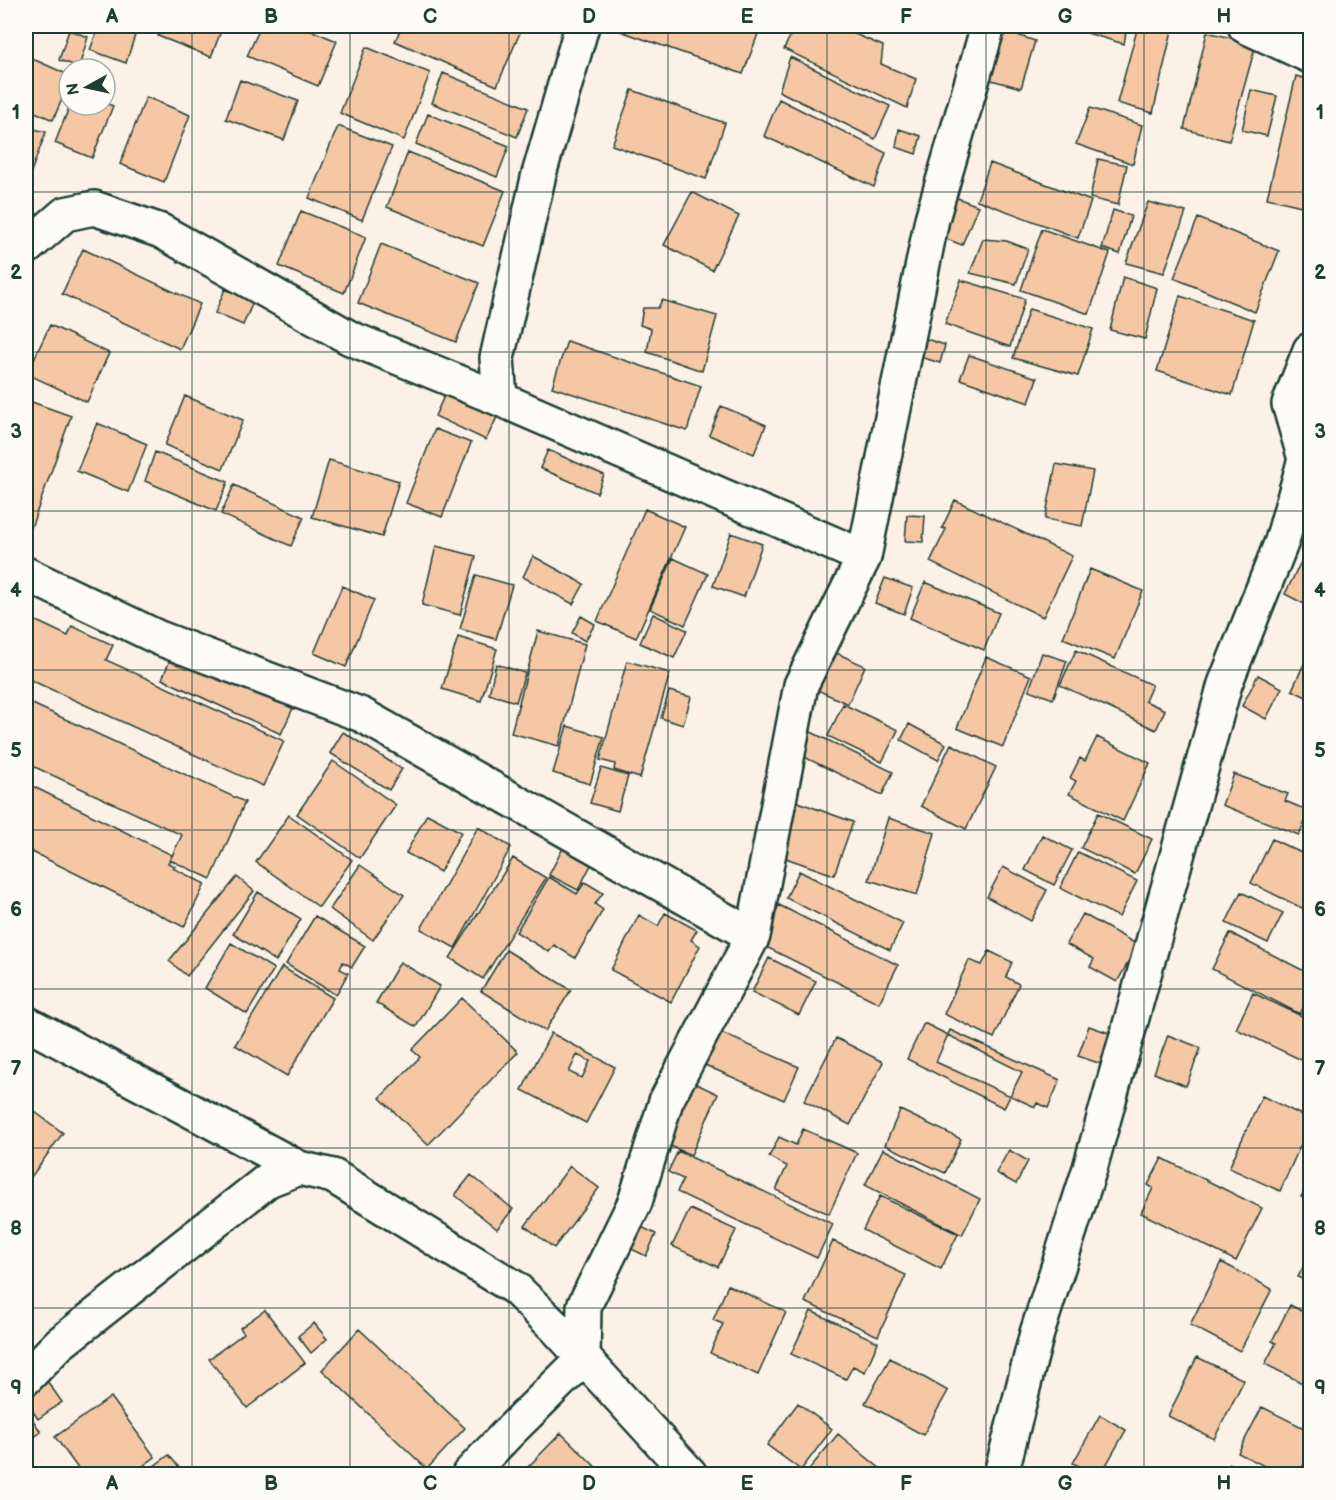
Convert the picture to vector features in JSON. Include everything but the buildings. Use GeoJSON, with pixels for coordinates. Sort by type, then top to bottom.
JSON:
{"type":"FeatureCollection","features":[{"type":"Feature","properties":{"kind":"street"},"geometry":{"type":"LineString","coordinates":[[500,399],[497,358],[539,174],[582,26]]}},
{"type":"Feature","properties":{"kind":"street"},"geometry":{"type":"LineString","coordinates":[[470,1474],[583,1359],[584,1306],[635,1202],[666,1101],[753,936],[801,685],[864,557],[932,219],[988,26]]}},
{"type":"Feature","properties":{"kind":"street"},"geometry":{"type":"LineString","coordinates":[[1245,26],[1311,56]]}},
{"type":"Feature","properties":{"kind":"street"},"geometry":{"type":"LineString","coordinates":[[26,248],[65,214],[94,208],[161,231],[350,338],[500,399],[864,557]]}},
{"type":"Feature","properties":{"kind":"street"},"geometry":{"type":"LineString","coordinates":[[1001,1474],[1037,1333],[1090,1168],[1225,684],[1282,541],[1305,459],[1289,404],[1311,350]]}},
{"type":"Feature","properties":{"kind":"street"},"geometry":{"type":"LineString","coordinates":[[26,574],[159,638],[362,715],[753,936]]}},
{"type":"Feature","properties":{"kind":"street"},"geometry":{"type":"LineString","coordinates":[[26,1023],[299,1168],[333,1176],[515,1288],[557,1329],[690,1474]]}},
{"type":"Feature","properties":{"kind":"street"},"geometry":{"type":"LineString","coordinates":[[26,1378],[59,1344],[268,1180],[299,1168]]}}]}
